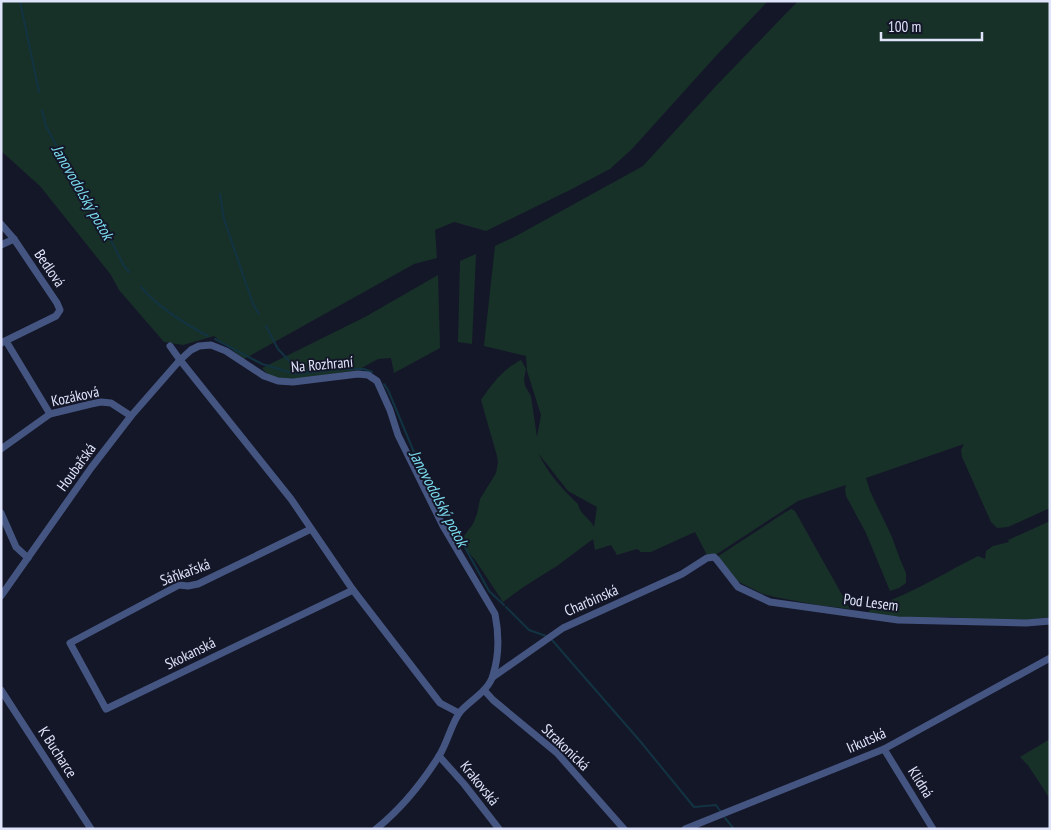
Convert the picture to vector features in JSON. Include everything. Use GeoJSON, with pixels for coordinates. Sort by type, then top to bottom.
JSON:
{"type":"FeatureCollection","features":[{"type":"Feature","properties":{"kind":"street"},"geometry":{"type":"LineString","coordinates":[[1,224],[14,239],[1,245]]}},
{"type":"Feature","properties":{"kind":"street","name":"Bedlová"},"geometry":{"type":"LineString","coordinates":[[14,239],[60,310],[56,316],[3,342],[50,414]]}},
{"type":"Feature","properties":{"kind":"street","name":"Na Rozhraní"},"geometry":{"type":"LineString","coordinates":[[180,360],[191,350],[200,346],[211,345],[226,351],[264,376],[278,381],[293,382],[358,374],[377,380],[398,435],[443,526],[495,614],[498,644],[493,677],[484,690]]}},
{"type":"Feature","properties":{"kind":"street"},"geometry":{"type":"LineString","coordinates":[[170,346],[291,500],[353,590],[440,704],[459,713]]}},
{"type":"Feature","properties":{"kind":"street","name":"Houbařská"},"geometry":{"type":"LineString","coordinates":[[1,596],[91,468],[131,416],[180,360]]}},
{"type":"Feature","properties":{"kind":"street","name":"Kozáková"},"geometry":{"type":"LineString","coordinates":[[1,449],[50,414],[101,402],[111,403],[131,416]]}},
{"type":"Feature","properties":{"kind":"street"},"geometry":{"type":"LineString","coordinates":[[1,513],[16,547],[28,558]]}},
{"type":"Feature","properties":{"kind":"street","name":"Sáňkařská"},"geometry":{"type":"LineString","coordinates":[[70,643],[179,585],[198,584],[311,529]]}},
{"type":"Feature","properties":{"kind":"street","name":"Pod Lesem"},"geometry":{"type":"LineString","coordinates":[[707,558],[714,557],[738,587],[770,602],[898,620],[1050,621]]}},
{"type":"Feature","properties":{"kind":"street","name":"Charbinská"},"geometry":{"type":"LineString","coordinates":[[493,677],[563,628],[682,574],[707,558]]}},
{"type":"Feature","properties":{"kind":"street","name":"Skokanská"},"geometry":{"type":"LineString","coordinates":[[70,643],[106,709],[353,590]]}},
{"type":"Feature","properties":{"kind":"street","name":"Irkutská"},"geometry":{"type":"LineString","coordinates":[[685,829],[884,749],[1050,658]]}},
{"type":"Feature","properties":{"kind":"street","name":"K Bucharce"},"geometry":{"type":"LineString","coordinates":[[1,690],[91,829]]}},
{"type":"Feature","properties":{"kind":"street"},"geometry":{"type":"LineString","coordinates":[[376,829],[403,803],[439,756],[459,713],[484,690]]}},
{"type":"Feature","properties":{"kind":"street","name":"Strakonická"},"geometry":{"type":"LineString","coordinates":[[484,690],[493,700],[557,753],[624,829]]}},
{"type":"Feature","properties":{"kind":"street","name":"Klidná"},"geometry":{"type":"LineString","coordinates":[[884,749],[934,829]]}},
{"type":"Feature","properties":{"kind":"street","name":"Krakovská"},"geometry":{"type":"LineString","coordinates":[[439,756],[464,784],[499,829]]}},
{"type":"Feature","properties":{"kind":"street"},"geometry":{"type":"LineString","coordinates":[[385,822],[391,829]]}},
{"type":"Feature","properties":{"kind":"green space"},"geometry":{"type":"Polygon","coordinates":[[[1,1],[768,1],[632,149],[610,169],[486,231],[454,222],[435,230],[437,258],[414,264],[244,359],[214,336],[183,345],[164,342],[119,290],[111,275],[40,186],[1,151],[1,1]]]}},
{"type":"Feature","properties":{"kind":"green space"},"geometry":{"type":"Polygon","coordinates":[[[798,1],[1050,1],[1050,508],[1008,527],[997,528],[991,522],[962,457],[961,450],[964,444],[866,478],[906,573],[906,583],[899,588],[890,591],[866,533],[846,496],[846,485],[798,501],[717,554],[707,555],[695,532],[651,552],[641,552],[637,549],[617,555],[611,545],[595,550],[593,539],[503,602],[476,561],[463,546],[461,540],[473,524],[480,499],[496,473],[498,462],[481,400],[503,372],[521,360],[526,369],[525,386],[531,396],[537,437],[541,415],[527,371],[526,356],[484,346],[495,246],[643,166],[715,87],[798,1]],[[538,453],[551,474],[578,504],[581,511],[594,527],[597,507],[568,491],[538,453]]]}},
{"type":"Feature","properties":{"kind":"green space"},"geometry":{"type":"Polygon","coordinates":[[[476,254],[472,344],[458,342],[460,261],[476,254]]]}},
{"type":"Feature","properties":{"kind":"green space"},"geometry":{"type":"Polygon","coordinates":[[[438,275],[440,348],[394,373],[391,358],[378,359],[358,370],[305,378],[283,379],[268,375],[262,368],[365,317],[438,275]]]}},
{"type":"Feature","properties":{"kind":"green space"},"geometry":{"type":"Polygon","coordinates":[[[791,509],[795,511],[850,609],[817,605],[763,594],[737,581],[717,557],[791,509]]]}},
{"type":"Feature","properties":{"kind":"green space"},"geometry":{"type":"Polygon","coordinates":[[[1050,521],[1050,617],[1012,622],[951,617],[901,619],[868,613],[875,607],[913,590],[978,556],[985,559],[986,551],[993,546],[1009,542],[1008,540],[1050,521]]]}},
{"type":"Feature","properties":{"kind":"green space"},"geometry":{"type":"Polygon","coordinates":[[[1050,739],[1050,799],[1028,765],[1020,757],[1050,739]]]}},
{"type":"Feature","properties":{"kind":"waterway","name":"Janovodolský potok"},"geometry":{"type":"LineString","coordinates":[[20,1],[39,92]]}},
{"type":"Feature","properties":{"kind":"waterway","name":"Janovodolský potok"},"geometry":{"type":"LineString","coordinates":[[42,110],[46,126],[70,172],[98,215],[124,266],[129,272]]}},
{"type":"Feature","properties":{"kind":"waterway"},"geometry":{"type":"LineString","coordinates":[[220,194],[224,219],[253,304],[259,314]]}},
{"type":"Feature","properties":{"kind":"waterway","name":"Janovodolský potok"},"geometry":{"type":"LineString","coordinates":[[141,287],[172,314],[208,336]]}},
{"type":"Feature","properties":{"kind":"waterway"},"geometry":{"type":"LineString","coordinates":[[266,326],[278,349],[292,364],[309,371]]}},
{"type":"Feature","properties":{"kind":"waterway","name":"Janovodolský potok"},"geometry":{"type":"LineString","coordinates":[[215,339],[262,364],[296,374],[341,369],[364,369],[372,372]]}},
{"type":"Feature","properties":{"kind":"waterway","name":"Janovodolský potok"},"geometry":{"type":"LineString","coordinates":[[384,384],[419,464],[489,591],[504,605]]}},
{"type":"Feature","properties":{"kind":"waterway","name":"Janovodolský potok"},"geometry":{"type":"LineString","coordinates":[[506,607],[529,630],[546,636]]}},
{"type":"Feature","properties":{"kind":"waterway","name":"Janovodolský potok"},"geometry":{"type":"LineString","coordinates":[[552,640],[640,741],[694,807],[716,805],[721,812]]}},
{"type":"Feature","properties":{"kind":"waterway","name":"Janovodolský potok"},"geometry":{"type":"LineString","coordinates":[[725,818],[734,829]]}}]}
